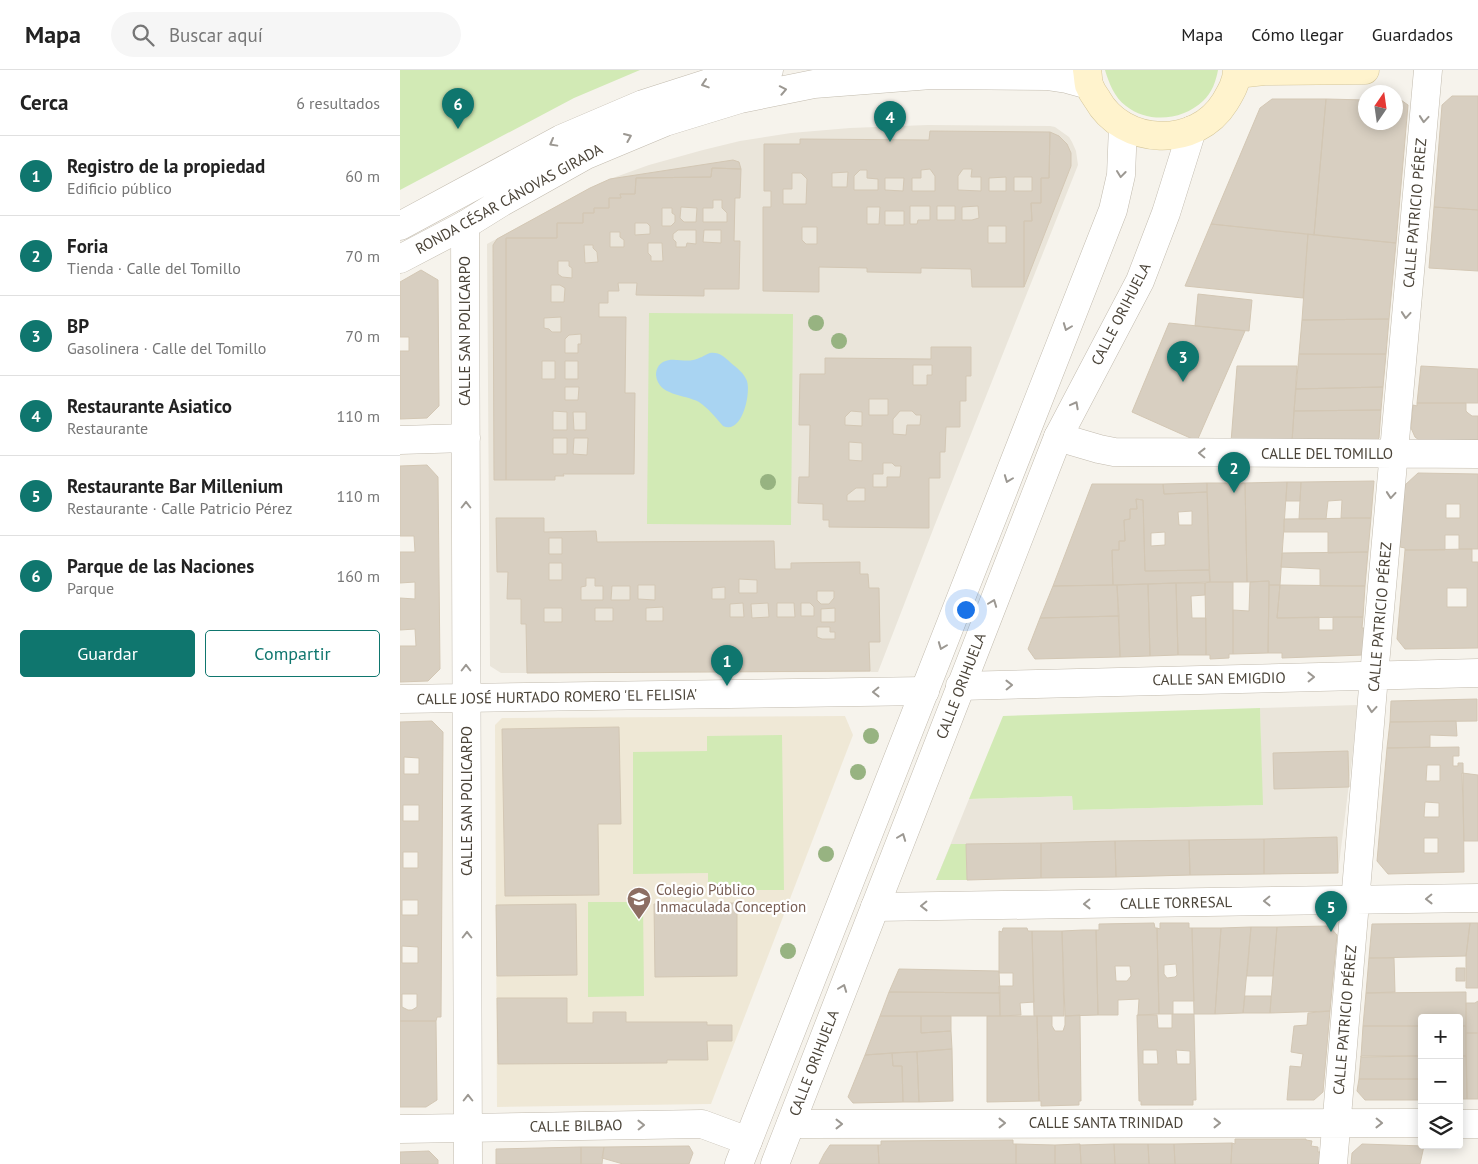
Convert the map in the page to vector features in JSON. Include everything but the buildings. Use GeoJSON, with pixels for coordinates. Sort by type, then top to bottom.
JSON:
{"type":"FeatureCollection","features":[{"type":"Feature","properties":{"kind":"main road"},"geometry":{"type":"LineString","coordinates":[[1088,78],[1102,108],[1122,126],[1139,134],[1157,137],[1175,136],[1192,130],[1208,121],[1222,108],[1231,92],[1237,72],[1366,70]]}},
{"type":"Feature","properties":{"kind":"street","name":"RONDA CÉSAR CÁNOVAS GIRADA"},"geometry":{"type":"LineString","coordinates":[[400,226],[561,139],[643,104],[715,81],[769,70]]}},
{"type":"Feature","properties":{"kind":"street","name":"CALLE PATRICIO PÉREZ"},"geometry":{"type":"LineString","coordinates":[[1333,1164],[1428,70]]}},
{"type":"Feature","properties":{"kind":"street","name":"RONDA CÉSAR CÁNOVAS GIRADA"},"geometry":{"type":"LineString","coordinates":[[400,259],[586,154],[664,122],[740,99],[814,84],[930,75],[1088,78]]}},
{"type":"Feature","properties":{"kind":"street"},"geometry":{"type":"LineString","coordinates":[[744,1152],[1113,210],[1121,175],[1122,126]]}},
{"type":"Feature","properties":{"kind":"street","name":"CALLE ORIHUELA"},"geometry":{"type":"LineString","coordinates":[[775,1164],[1058,437],[1140,281],[1166,213],[1192,130]]}},
{"type":"Feature","properties":{"kind":"street","name":"CALLE SAN POLICARPO"},"geometry":{"type":"LineString","coordinates":[[465,224],[468,1164]]}},
{"type":"Feature","properties":{"kind":"street","name":"CALLE DEL TOMILLO"},"geometry":{"type":"LineString","coordinates":[[1058,437],[1114,452],[1478,454]]}},
{"type":"Feature","properties":{"kind":"street"},"geometry":{"type":"LineString","coordinates":[[400,440],[466,438]]}},
{"type":"Feature","properties":{"kind":"street","name":"CALLE SAN EMIGDIO"},"geometry":{"type":"LineString","coordinates":[[960,686],[1478,673]]}},
{"type":"Feature","properties":{"kind":"street","name":"CALLE JOSÉ HURTADO ROMERO 'EL FELISIA'"},"geometry":{"type":"LineString","coordinates":[[400,699],[925,691]]}},
{"type":"Feature","properties":{"kind":"street","name":"CALLE TORRESAL"},"geometry":{"type":"LineString","coordinates":[[875,907],[1478,898]]}},
{"type":"Feature","properties":{"kind":"street","name":"CALLE SANTA TRINIDAD"},"geometry":{"type":"LineString","coordinates":[[791,1124],[1418,1123]]}},
{"type":"Feature","properties":{"kind":"street","name":"CALLE BILBAO"},"geometry":{"type":"LineString","coordinates":[[400,1128],[702,1124],[744,1152]]}},
{"type":"Feature","properties":{"kind":"street"},"geometry":{"type":"LineString","coordinates":[[1463,1124],[1478,1124]]}},
{"type":"Feature","properties":{"kind":"shaded area"},"geometry":{"type":"Polygon","coordinates":[[[928,125],[1055,127],[1069,137],[1076,151],[1078,165],[878,672],[501,673],[490,666],[487,244],[610,179],[649,165],[703,150],[740,141],[791,133],[850,128],[928,125]]]}},
{"type":"Feature","properties":{"kind":"shaded area"},"geometry":{"type":"Polygon","coordinates":[[[1357,705],[1338,873],[936,880],[969,799],[1072,796],[1073,810],[1262,805],[1260,708],[1357,705]]]}},
{"type":"Feature","properties":{"kind":"shaded area","name":"Colegio Público Inmaculada Conception"},"geometry":{"type":"Polygon","coordinates":[[[845,716],[853,735],[711,1104],[497,1107],[495,725],[502,718],[845,716]]]}},
{"type":"Feature","properties":{"kind":"green space"},"geometry":{"type":"Polygon","coordinates":[[[400,70],[640,70],[574,98],[400,190],[400,70]]]}},
{"type":"Feature","properties":{"kind":"green space"},"geometry":{"type":"Polygon","coordinates":[[[1105,70],[1218,70],[1209,94],[1195,107],[1176,116],[1155,117],[1135,112],[1126,106],[1115,94],[1105,70]]]}},
{"type":"Feature","properties":{"kind":"green space"},"geometry":{"type":"Polygon","coordinates":[[[649,313],[793,314],[791,525],[647,524],[649,313]]]}},
{"type":"Feature","properties":{"kind":"green space"},"geometry":{"type":"Polygon","coordinates":[[[1260,708],[1263,805],[1073,810],[1072,796],[969,799],[1003,716],[1260,708]]]}},
{"type":"Feature","properties":{"kind":"green space"},"geometry":{"type":"Polygon","coordinates":[[[782,735],[784,890],[708,890],[708,873],[633,874],[633,752],[707,751],[707,736],[782,735]]]}},
{"type":"Feature","properties":{"kind":"green space"},"geometry":{"type":"Polygon","coordinates":[[[951,844],[966,844],[967,880],[936,880],[951,844]]]}},
{"type":"Feature","properties":{"kind":"green space"},"geometry":{"type":"Polygon","coordinates":[[[588,902],[643,902],[644,996],[588,997],[588,902]]]}},
{"type":"Feature","properties":{"kind":"water"},"geometry":{"type":"Polygon","coordinates":[[[710,353],[717,353],[724,357],[740,371],[747,381],[748,395],[744,412],[735,425],[730,427],[723,426],[699,402],[667,391],[661,387],[656,375],[656,371],[663,362],[670,360],[693,360],[710,353]]]}},
{"type":"Feature","properties":{"kind":"place","name":"Parque de las Naciones"},"geometry":{"type":"Point","coordinates":[458,129]}},
{"type":"Feature","properties":{"kind":"place","name":"Restaurante Asiatico"},"geometry":{"type":"Point","coordinates":[890,142]}},
{"type":"Feature","properties":{"kind":"place","name":"BP"},"geometry":{"type":"Point","coordinates":[1183,382]}},
{"type":"Feature","properties":{"kind":"place","name":"Foria"},"geometry":{"type":"Point","coordinates":[1234,493]}},
{"type":"Feature","properties":{"kind":"place","name":"Registro de la propiedad"},"geometry":{"type":"Point","coordinates":[727,686]}},
{"type":"Feature","properties":{"kind":"place","name":"Colegio Público Inmaculada Conception"},"geometry":{"type":"Point","coordinates":[639,920]}},
{"type":"Feature","properties":{"kind":"place","name":"Restaurante Bar Millenium"},"geometry":{"type":"Point","coordinates":[1331,932]}}]}
